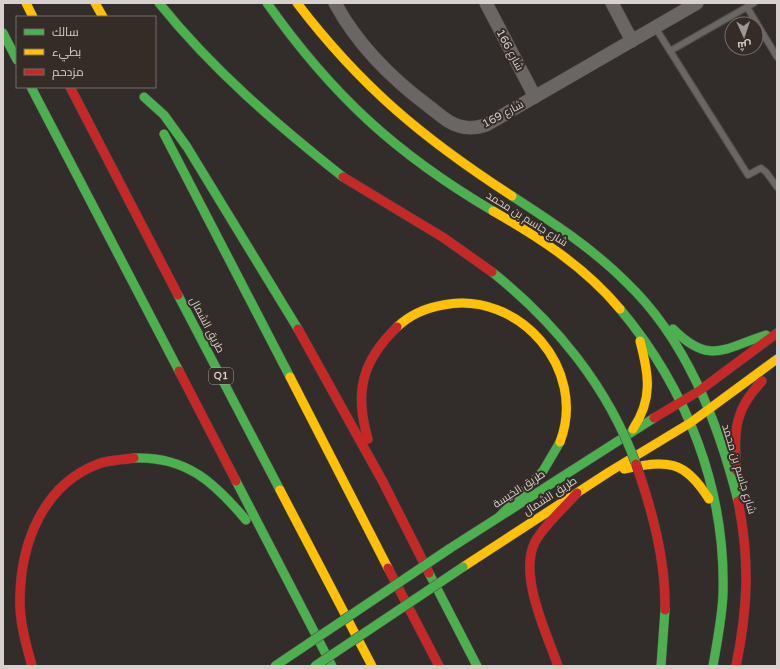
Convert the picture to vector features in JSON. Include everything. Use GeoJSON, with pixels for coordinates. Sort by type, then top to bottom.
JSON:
{"type":"FeatureCollection","features":[{"type":"Feature","properties":{"kind":"main road"},"geometry":{"type":"LineString","coordinates":[[26,3],[32,16]]}},
{"type":"Feature","properties":{"kind":"main road"},"geometry":{"type":"LineString","coordinates":[[95,3],[102,16]]}},
{"type":"Feature","properties":{"kind":"main road"},"geometry":{"type":"LineString","coordinates":[[159,3],[232,84],[275,124],[343,177],[374,198],[477,261],[515,290],[562,337],[579,358],[606,398],[624,430],[639,468],[653,512],[662,561],[665,595],[662,666]]}},
{"type":"Feature","properties":{"kind":"main road","name":"شارع جاسم بن محمد"},"geometry":{"type":"LineString","coordinates":[[267,3],[312,65],[364,120],[422,166],[556,250],[599,286],[637,329],[653,352],[681,402],[690,423],[707,469],[718,516],[722,551],[723,586],[721,621],[712,666]]}},
{"type":"Feature","properties":{"kind":"main road","name":"شارع جاسم بن محمد"},"geometry":{"type":"LineString","coordinates":[[297,3],[348,66],[389,106],[456,160],[570,234],[594,252],[622,277],[659,319],[679,348],[708,411],[723,450],[744,528],[748,585],[745,623],[736,666]]}},
{"type":"Feature","properties":{"kind":"main road"},"geometry":{"type":"LineString","coordinates":[[3,33],[16,58]]}},
{"type":"Feature","properties":{"kind":"main road"},"geometry":{"type":"LineString","coordinates":[[32,88],[332,666]]}},
{"type":"Feature","properties":{"kind":"main road","name":"طريق الشمال"},"geometry":{"type":"LineString","coordinates":[[71,88],[372,666]]}},
{"type":"Feature","properties":{"kind":"main road"},"geometry":{"type":"LineString","coordinates":[[140,88],[293,387],[439,666]]}},
{"type":"Feature","properties":{"kind":"main road"},"geometry":{"type":"LineString","coordinates":[[144,97],[164,115],[194,158],[303,337],[382,482],[477,666]]}},
{"type":"Feature","properties":{"kind":"main road"},"geometry":{"type":"LineString","coordinates":[[382,482],[366,432],[361,408],[360,392],[364,372],[378,347],[398,326],[415,314],[442,305],[470,303],[500,309],[526,324],[543,341],[554,358],[561,375],[565,395],[566,417],[561,439],[551,461],[533,483],[500,516]]}},
{"type":"Feature","properties":{"kind":"main road"},"geometry":{"type":"LineString","coordinates":[[659,319],[693,346],[712,352],[725,351],[756,337],[777,333]]}},
{"type":"Feature","properties":{"kind":"main road"},"geometry":{"type":"LineString","coordinates":[[632,431],[641,417],[649,395],[648,372],[637,329]]}},
{"type":"Feature","properties":{"kind":"main road","name":"طريق الخيسة"},"geometry":{"type":"LineString","coordinates":[[275,666],[449,549],[632,431],[699,391],[777,333]]}},
{"type":"Feature","properties":{"kind":"main road"},"geometry":{"type":"LineString","coordinates":[[708,411],[777,359]]}},
{"type":"Feature","properties":{"kind":"main road"},"geometry":{"type":"LineString","coordinates":[[735,491],[734,432],[737,416],[748,396],[777,364]]}},
{"type":"Feature","properties":{"kind":"main road","name":"طريق الشمال"},"geometry":{"type":"LineString","coordinates":[[315,666],[609,472],[708,411]]}},
{"type":"Feature","properties":{"kind":"main road"},"geometry":{"type":"LineString","coordinates":[[33,510],[48,493],[61,482],[86,466],[115,459],[128,458],[160,460],[198,473],[220,491],[272,553]]}},
{"type":"Feature","properties":{"kind":"main road"},"geometry":{"type":"LineString","coordinates":[[609,472],[655,462],[679,466],[686,470],[699,482],[718,516]]}},
{"type":"Feature","properties":{"kind":"main road"},"geometry":{"type":"LineString","coordinates":[[558,666],[531,585],[529,560],[536,542],[577,493]]}},
{"type":"Feature","properties":{"kind":"main road"},"geometry":{"type":"LineString","coordinates":[[11,618],[23,651],[32,666]]}},
{"type":"Feature","properties":{"kind":"street","name":"شارع 169"},"geometry":{"type":"LineString","coordinates":[[336,3],[353,31],[379,63],[409,91],[453,124],[466,128],[480,127],[698,3]]}},
{"type":"Feature","properties":{"kind":"street","name":"شارع 166"},"geometry":{"type":"LineString","coordinates":[[486,3],[535,96]]}},
{"type":"Feature","properties":{"kind":"street"},"geometry":{"type":"LineString","coordinates":[[612,3],[632,41]]}},
{"type":"Feature","properties":{"kind":"lane"},"geometry":{"type":"LineString","coordinates":[[670,52],[754,3]]}},
{"type":"Feature","properties":{"kind":"lane"},"geometry":{"type":"LineString","coordinates":[[747,7],[777,57]]}},
{"type":"Feature","properties":{"kind":"lane"},"geometry":{"type":"LineString","coordinates":[[656,27],[670,52],[748,175],[761,168],[766,172],[777,187]]}},
{"type":"Feature","properties":{"kind":"traffic: fast"},"geometry":{"type":"LineString","coordinates":[[159,3],[223,74],[294,137],[343,177]]}},
{"type":"Feature","properties":{"kind":"traffic: fast"},"geometry":{"type":"LineString","coordinates":[[267,3],[291,36],[316,66],[341,94],[368,120],[426,167],[493,211]]}},
{"type":"Feature","properties":{"kind":"traffic: fast"},"geometry":{"type":"LineString","coordinates":[[3,33],[16,58]]}},
{"type":"Feature","properties":{"kind":"traffic: fast"},"geometry":{"type":"LineString","coordinates":[[32,88],[179,371]]}},
{"type":"Feature","properties":{"kind":"traffic: fast"},"geometry":{"type":"LineString","coordinates":[[144,97],[164,115],[187,147],[298,329]]}},
{"type":"Feature","properties":{"kind":"traffic: fast"},"geometry":{"type":"LineString","coordinates":[[164,134],[290,377]]}},
{"type":"Feature","properties":{"kind":"traffic: fast"},"geometry":{"type":"LineString","coordinates":[[512,196],[586,247],[613,270],[647,305],[666,329],[683,356],[710,412],[730,471],[738,501]]}},
{"type":"Feature","properties":{"kind":"traffic: fast"},"geometry":{"type":"LineString","coordinates":[[492,272],[537,312],[558,334],[577,358],[611,409],[636,464]]}},
{"type":"Feature","properties":{"kind":"traffic: fast"},"geometry":{"type":"LineString","coordinates":[[178,295],[280,490]]}},
{"type":"Feature","properties":{"kind":"traffic: fast"},"geometry":{"type":"LineString","coordinates":[[620,309],[644,340],[665,373],[683,407],[698,442],[709,479],[718,516],[722,555],[723,594],[713,666]]}},
{"type":"Feature","properties":{"kind":"traffic: fast"},"geometry":{"type":"LineString","coordinates":[[673,329],[697,347],[708,351],[728,349],[766,335]]}},
{"type":"Feature","properties":{"kind":"traffic: fast"},"geometry":{"type":"LineString","coordinates":[[449,549],[654,418]]}},
{"type":"Feature","properties":{"kind":"traffic: fast"},"geometry":{"type":"LineString","coordinates":[[500,516],[543,471],[560,442]]}},
{"type":"Feature","properties":{"kind":"traffic: fast"},"geometry":{"type":"LineString","coordinates":[[134,458],[169,462],[198,474],[222,494],[246,520]]}},
{"type":"Feature","properties":{"kind":"traffic: fast"},"geometry":{"type":"LineString","coordinates":[[236,481],[332,666]]}},
{"type":"Feature","properties":{"kind":"traffic: fast"},"geometry":{"type":"LineString","coordinates":[[275,666],[449,549]]}},
{"type":"Feature","properties":{"kind":"traffic: fast"},"geometry":{"type":"LineString","coordinates":[[315,666],[463,567]]}},
{"type":"Feature","properties":{"kind":"traffic: fast"},"geometry":{"type":"LineString","coordinates":[[429,573],[477,666]]}},
{"type":"Feature","properties":{"kind":"traffic: fast"},"geometry":{"type":"LineString","coordinates":[[661,666],[665,610]]}},
{"type":"Feature","properties":{"kind":"traffic: slow"},"geometry":{"type":"LineString","coordinates":[[26,3],[32,16]]}},
{"type":"Feature","properties":{"kind":"traffic: slow"},"geometry":{"type":"LineString","coordinates":[[95,3],[102,16]]}},
{"type":"Feature","properties":{"kind":"traffic: slow"},"geometry":{"type":"LineString","coordinates":[[297,3],[345,61],[396,110],[450,154],[512,196]]}},
{"type":"Feature","properties":{"kind":"traffic: slow"},"geometry":{"type":"LineString","coordinates":[[493,211],[561,254],[592,280],[620,309]]}},
{"type":"Feature","properties":{"kind":"traffic: slow"},"geometry":{"type":"LineString","coordinates":[[397,327],[418,312],[430,308],[443,305],[471,304],[497,310],[521,323],[540,340],[555,363],[564,388],[566,415],[560,442]]}},
{"type":"Feature","properties":{"kind":"traffic: slow"},"geometry":{"type":"LineString","coordinates":[[633,429],[644,407],[647,386],[646,365],[640,341]]}},
{"type":"Feature","properties":{"kind":"traffic: slow"},"geometry":{"type":"LineString","coordinates":[[463,567],[609,472],[690,423],[777,359]]}},
{"type":"Feature","properties":{"kind":"traffic: slow"},"geometry":{"type":"LineString","coordinates":[[290,377],[388,568]]}},
{"type":"Feature","properties":{"kind":"traffic: slow"},"geometry":{"type":"LineString","coordinates":[[624,469],[652,464],[673,466],[691,476],[709,499]]}},
{"type":"Feature","properties":{"kind":"traffic: slow"},"geometry":{"type":"LineString","coordinates":[[280,490],[372,666]]}},
{"type":"Feature","properties":{"kind":"traffic: jam"},"geometry":{"type":"LineString","coordinates":[[71,88],[178,295]]}},
{"type":"Feature","properties":{"kind":"traffic: jam"},"geometry":{"type":"LineString","coordinates":[[343,177],[444,238],[492,272]]}},
{"type":"Feature","properties":{"kind":"traffic: jam"},"geometry":{"type":"LineString","coordinates":[[368,439],[362,406],[364,378],[376,352],[397,327]]}},
{"type":"Feature","properties":{"kind":"traffic: jam"},"geometry":{"type":"LineString","coordinates":[[298,329],[383,482],[429,573]]}},
{"type":"Feature","properties":{"kind":"traffic: jam"},"geometry":{"type":"LineString","coordinates":[[654,418],[699,391],[777,333]]}},
{"type":"Feature","properties":{"kind":"traffic: jam"},"geometry":{"type":"LineString","coordinates":[[179,371],[236,481]]}},
{"type":"Feature","properties":{"kind":"traffic: jam"},"geometry":{"type":"LineString","coordinates":[[736,470],[736,432],[738,422],[746,402],[762,381]]}},
{"type":"Feature","properties":{"kind":"traffic: jam"},"geometry":{"type":"LineString","coordinates":[[32,666],[22,624],[20,597],[21,577],[25,556],[39,518],[49,501],[63,486],[79,474],[98,464],[134,458]]}},
{"type":"Feature","properties":{"kind":"traffic: jam"},"geometry":{"type":"LineString","coordinates":[[636,464],[657,536],[665,591],[665,610]]}},
{"type":"Feature","properties":{"kind":"traffic: jam"},"geometry":{"type":"LineString","coordinates":[[558,666],[536,604],[530,571],[531,555],[539,535],[577,493]]}},
{"type":"Feature","properties":{"kind":"traffic: jam"},"geometry":{"type":"LineString","coordinates":[[736,666],[743,624],[746,584],[746,564],[738,501]]}},
{"type":"Feature","properties":{"kind":"traffic: jam"},"geometry":{"type":"LineString","coordinates":[[388,568],[439,666]]}}]}
